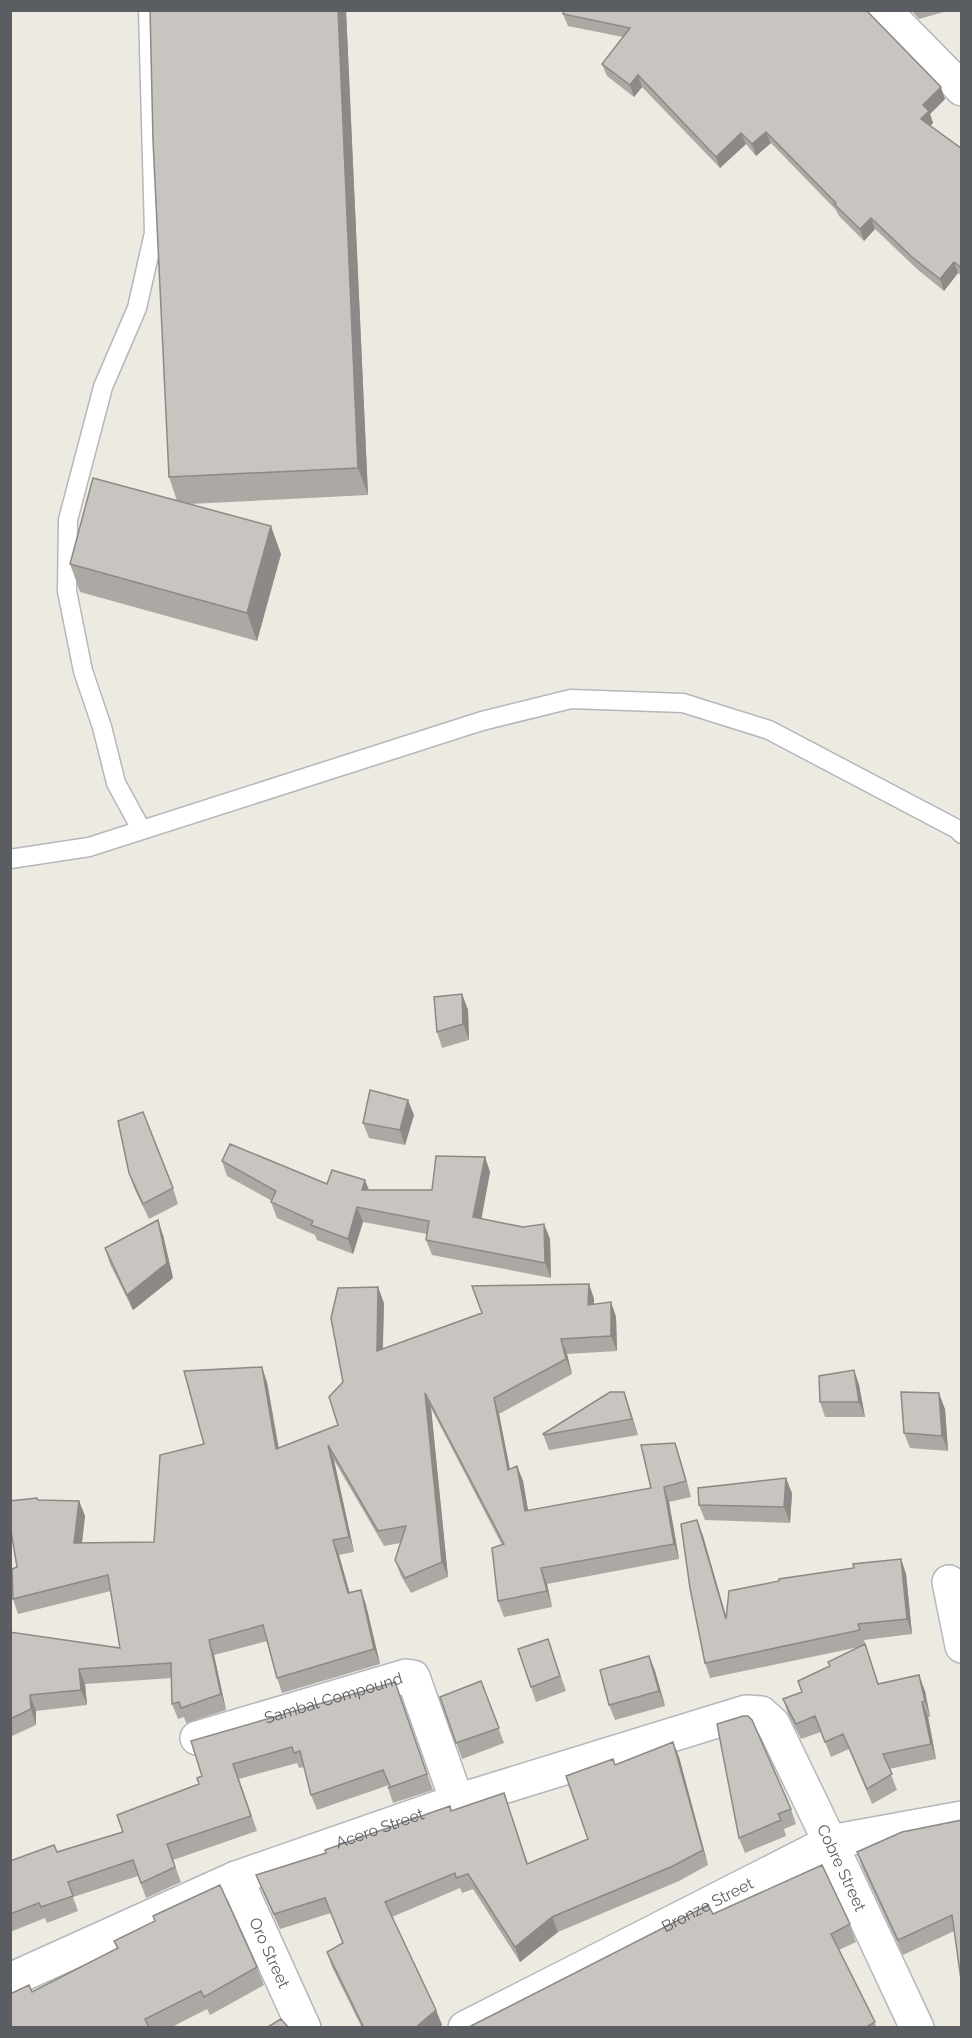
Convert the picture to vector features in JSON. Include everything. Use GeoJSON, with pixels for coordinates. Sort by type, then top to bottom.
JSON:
{"type":"FeatureCollection","features":[{"type":"Feature","properties":{"kind":"street"},"geometry":{"type":"LineString","coordinates":[[884,10],[962,89]]}},
{"type":"Feature","properties":{"kind":"street"},"geometry":{"type":"LineString","coordinates":[[950,1582],[962,1646]]}},
{"type":"Feature","properties":{"kind":"street","name":"Sambal Compound"},"geometry":{"type":"LineString","coordinates":[[197,1738],[406,1676],[413,1677],[457,1801]]}},
{"type":"Feature","properties":{"kind":"street","name":"Acero Street"},"geometry":{"type":"LineString","coordinates":[[10,1980],[236,1878],[457,1801],[746,1712],[761,1713]]}},
{"type":"Feature","properties":{"kind":"street","name":"Cobre Street"},"geometry":{"type":"LineString","coordinates":[[761,1713],[773,1724],[917,2028]]}},
{"type":"Feature","properties":{"kind":"street","name":"Bronze Street"},"geometry":{"type":"LineString","coordinates":[[465,2028],[830,1842],[962,1818]]}},
{"type":"Feature","properties":{"kind":"street","name":"Oro Street"},"geometry":{"type":"LineString","coordinates":[[236,1878],[304,2028]]}},
{"type":"Feature","properties":{"kind":"lane"},"geometry":{"type":"LineString","coordinates":[[141,829],[116,783],[102,727],[83,671],[67,591],[68,520],[103,387],[137,308],[154,233],[148,10]]}},
{"type":"Feature","properties":{"kind":"lane"},"geometry":{"type":"LineString","coordinates":[[10,859],[89,847],[482,721],[571,699],[683,703],[769,730],[957,829],[962,834]]}},
{"type":"Feature","properties":{"kind":"building"},"geometry":{"type":"Polygon","coordinates":[[[150,10],[338,10],[358,468],[169,477],[153,140],[150,10]]]}},
{"type":"Feature","properties":{"kind":"building"},"geometry":{"type":"Polygon","coordinates":[[[564,10],[866,10],[941,87],[923,105],[929,111],[921,119],[962,149],[962,268],[954,262],[940,279],[913,258],[871,218],[860,229],[766,132],[752,144],[741,133],[716,157],[638,75],[630,85],[602,64],[630,28],[563,14],[564,10]]]}},
{"type":"Feature","properties":{"kind":"building"},"geometry":{"type":"Polygon","coordinates":[[[93,478],[271,526],[247,613],[70,564],[93,478]]]}},
{"type":"Feature","properties":{"kind":"building"},"geometry":{"type":"Polygon","coordinates":[[[462,994],[463,1024],[437,1032],[434,997],[462,994]]]}},
{"type":"Feature","properties":{"kind":"building"},"geometry":{"type":"Polygon","coordinates":[[[370,1090],[408,1100],[400,1130],[363,1123],[370,1090]]]}},
{"type":"Feature","properties":{"kind":"building"},"geometry":{"type":"Polygon","coordinates":[[[143,1112],[173,1188],[143,1204],[129,1173],[118,1121],[143,1112]]]}},
{"type":"Feature","properties":{"kind":"building"},"geometry":{"type":"Polygon","coordinates":[[[230,1144],[327,1184],[332,1170],[365,1180],[362,1190],[432,1190],[436,1156],[485,1157],[473,1217],[523,1227],[544,1224],[545,1263],[426,1240],[429,1221],[357,1207],[348,1239],[311,1225],[313,1221],[271,1202],[276,1191],[222,1161],[230,1144]]]}},
{"type":"Feature","properties":{"kind":"building"},"geometry":{"type":"Polygon","coordinates":[[[158,1220],[167,1263],[127,1295],[105,1248],[158,1220]]]}},
{"type":"Feature","properties":{"kind":"building"},"geometry":{"type":"Polygon","coordinates":[[[589,1284],[588,1305],[611,1302],[611,1336],[561,1339],[566,1359],[494,1398],[508,1470],[517,1466],[525,1511],[651,1488],[641,1445],[675,1443],[686,1481],[664,1487],[674,1544],[541,1568],[547,1591],[498,1601],[492,1548],[504,1544],[425,1393],[442,1562],[405,1578],[395,1560],[406,1526],[378,1531],[328,1445],[349,1537],[333,1540],[348,1593],[361,1590],[374,1649],[277,1678],[263,1625],[209,1640],[221,1694],[181,1708],[179,1702],[172,1704],[171,1663],[79,1669],[81,1690],[30,1695],[31,1709],[10,1719],[10,1632],[120,1648],[108,1575],[13,1599],[12,1569],[17,1567],[10,1525],[10,1501],[37,1498],[38,1500],[79,1501],[74,1543],[154,1542],[160,1455],[204,1444],[184,1371],[262,1367],[276,1449],[338,1425],[329,1397],[343,1382],[331,1318],[338,1288],[378,1287],[377,1351],[482,1313],[472,1286],[589,1284]]]}},
{"type":"Feature","properties":{"kind":"building"},"geometry":{"type":"Polygon","coordinates":[[[854,1370],[859,1402],[820,1402],[819,1376],[854,1370]]]}},
{"type":"Feature","properties":{"kind":"building"},"geometry":{"type":"Polygon","coordinates":[[[610,1392],[624,1392],[632,1419],[543,1434],[610,1392]]]}},
{"type":"Feature","properties":{"kind":"building"},"geometry":{"type":"Polygon","coordinates":[[[901,1392],[939,1393],[942,1436],[904,1433],[901,1392]]]}},
{"type":"Feature","properties":{"kind":"building"},"geometry":{"type":"Polygon","coordinates":[[[786,1478],[784,1507],[699,1505],[698,1488],[786,1478]]]}},
{"type":"Feature","properties":{"kind":"building"},"geometry":{"type":"Polygon","coordinates":[[[697,1520],[726,1619],[729,1591],[779,1581],[779,1579],[854,1568],[853,1564],[901,1559],[907,1619],[858,1624],[860,1630],[705,1663],[690,1588],[681,1524],[697,1520]]]}},
{"type":"Feature","properties":{"kind":"building"},"geometry":{"type":"Polygon","coordinates":[[[548,1639],[560,1676],[531,1687],[518,1649],[548,1639]]]}},
{"type":"Feature","properties":{"kind":"building"},"geometry":{"type":"Polygon","coordinates":[[[865,1644],[878,1684],[919,1675],[931,1744],[883,1754],[892,1774],[867,1789],[843,1734],[825,1742],[815,1716],[796,1724],[783,1699],[802,1692],[798,1681],[830,1666],[828,1662],[865,1644]]]}},
{"type":"Feature","properties":{"kind":"building"},"geometry":{"type":"Polygon","coordinates":[[[649,1656],[659,1691],[609,1705],[600,1670],[649,1656]]]}},
{"type":"Feature","properties":{"kind":"building"},"geometry":{"type":"Polygon","coordinates":[[[481,1681],[499,1728],[456,1743],[440,1697],[481,1681]]]}},
{"type":"Feature","properties":{"kind":"building"},"geometry":{"type":"Polygon","coordinates":[[[395,1682],[427,1774],[388,1788],[390,1786],[383,1770],[311,1795],[300,1751],[294,1753],[292,1747],[233,1764],[251,1816],[167,1844],[175,1867],[141,1883],[133,1860],[68,1882],[73,1896],[41,1907],[39,1903],[10,1914],[10,1861],[54,1845],[57,1852],[123,1832],[117,1815],[199,1784],[197,1778],[202,1776],[191,1741],[395,1682]]]}},
{"type":"Feature","properties":{"kind":"building"},"geometry":{"type":"Polygon","coordinates":[[[748,1716],[752,1720],[791,1809],[778,1814],[781,1820],[739,1838],[717,1724],[748,1716]]]}},
{"type":"Feature","properties":{"kind":"building"},"geometry":{"type":"Polygon","coordinates":[[[673,1742],[703,1850],[673,1866],[552,1917],[515,1947],[468,1874],[456,1878],[455,1873],[385,1902],[436,2010],[415,2028],[364,2028],[327,1952],[343,1943],[325,1898],[274,1914],[256,1875],[326,1853],[325,1850],[450,1806],[451,1811],[504,1793],[527,1864],[588,1839],[566,1776],[613,1759],[615,1765],[673,1742]]]}},
{"type":"Feature","properties":{"kind":"building"},"geometry":{"type":"Polygon","coordinates":[[[962,1820],[962,1987],[952,1915],[898,1940],[857,1852],[902,1832],[962,1820]]]}},
{"type":"Feature","properties":{"kind":"building"},"geometry":{"type":"Polygon","coordinates":[[[822,1865],[850,1924],[831,1934],[875,2022],[865,2028],[467,2028],[708,1905],[713,1914],[822,1865]]]}},
{"type":"Feature","properties":{"kind":"building"},"geometry":{"type":"Polygon","coordinates":[[[220,1885],[257,1967],[204,1997],[201,1991],[145,2019],[149,2028],[10,2028],[10,1994],[29,1985],[32,1992],[118,1948],[114,1941],[155,1921],[153,1916],[220,1885]]]}},
{"type":"Feature","properties":{"kind":"building"},"geometry":{"type":"Polygon","coordinates":[[[281,2019],[289,2028],[266,2028],[281,2019]]]}}]}
